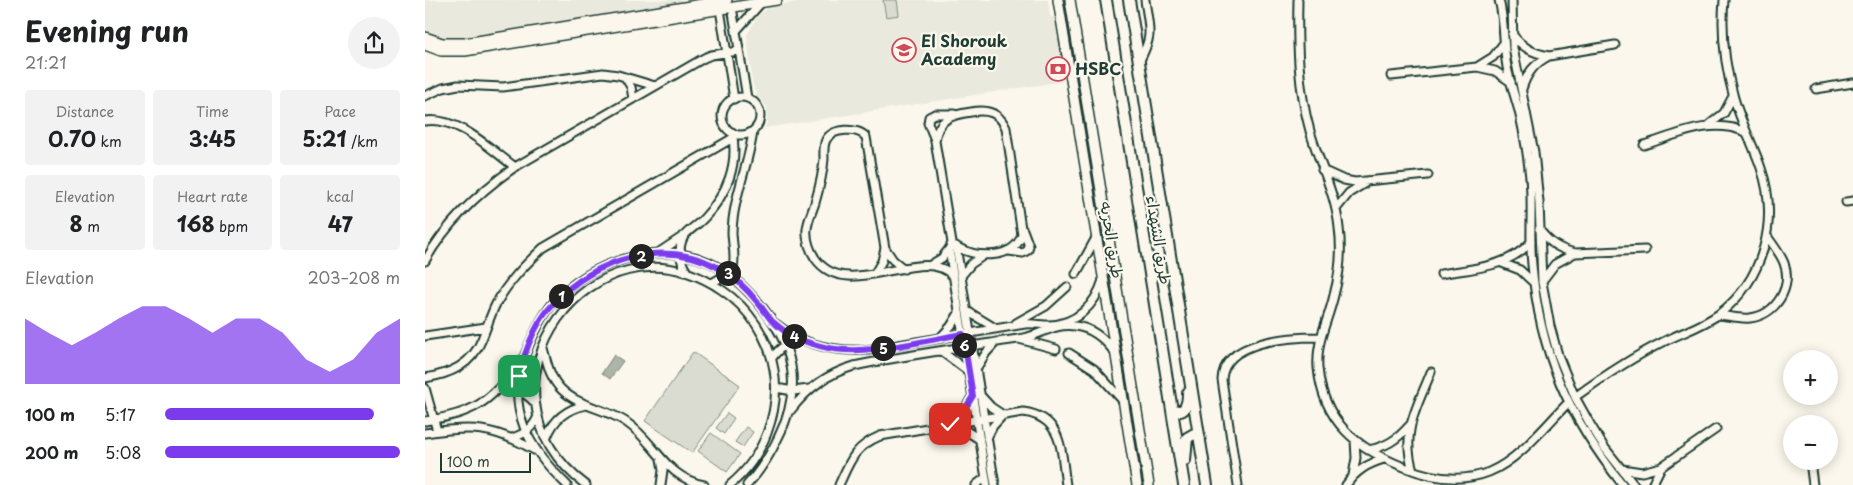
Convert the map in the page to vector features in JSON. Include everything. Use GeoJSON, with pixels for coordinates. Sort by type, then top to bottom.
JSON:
{"type":"FeatureCollection","features":[{"type":"Feature","properties":{"kind":"main road","name":"طريق الشهداء"},"geometry":{"type":"LineString","coordinates":[[1105,0],[1184,485]]}},
{"type":"Feature","properties":{"kind":"main road","name":"طريق الشهداء"},"geometry":{"type":"LineString","coordinates":[[1129,0],[1207,485]]}},
{"type":"Feature","properties":{"kind":"main road"},"geometry":{"type":"LineString","coordinates":[[1171,409],[1178,412],[1186,407],[1189,380]]}},
{"type":"Feature","properties":{"kind":"main road"},"geometry":{"type":"LineString","coordinates":[[1182,474],[1185,467],[1185,443],[1187,438],[1193,434],[1199,435]]}},
{"type":"Feature","properties":{"kind":"street"},"geometry":{"type":"LineString","coordinates":[[425,45],[441,51],[457,52],[530,37],[673,13],[730,4],[761,3],[777,0]]}},
{"type":"Feature","properties":{"kind":"street"},"geometry":{"type":"LineString","coordinates":[[1139,62],[1148,46],[1149,38],[1145,0]]}},
{"type":"Feature","properties":{"kind":"street"},"geometry":{"type":"LineString","coordinates":[[1298,0],[1300,82],[1309,129],[1336,210],[1341,244],[1334,296],[1320,337],[1318,354],[1324,394],[1334,416],[1355,440],[1384,459],[1438,477],[1452,478],[1477,475],[1499,467],[1518,453],[1568,403]]}},
{"type":"Feature","properties":{"kind":"street"},"geometry":{"type":"LineString","coordinates":[[1499,0],[1511,82],[1523,128],[1527,153],[1531,201],[1531,242],[1538,283],[1558,355],[1575,397],[1590,424],[1634,485]]}},
{"type":"Feature","properties":{"kind":"street"},"geometry":{"type":"LineString","coordinates":[[1512,0],[1514,62],[1530,127],[1537,178],[1539,229],[1537,308],[1550,358],[1568,403],[1597,452],[1623,485]]}},
{"type":"Feature","properties":{"kind":"street"},"geometry":{"type":"LineString","coordinates":[[1575,397],[1635,358],[1719,315],[1745,288],[1759,263],[1767,236],[1769,201],[1761,167],[1745,132],[1733,96],[1725,54],[1723,32],[1724,0]]}},
{"type":"Feature","properties":{"kind":"street"},"geometry":{"type":"LineString","coordinates":[[736,31],[761,3]]}},
{"type":"Feature","properties":{"kind":"street"},"geometry":{"type":"LineString","coordinates":[[1059,4],[1070,3]]}},
{"type":"Feature","properties":{"kind":"street","name":"طريق الحريه"},"geometry":{"type":"LineString","coordinates":[[1070,3],[1149,485]]}},
{"type":"Feature","properties":{"kind":"street"},"geometry":{"type":"LineString","coordinates":[[673,13],[721,9],[730,4]]}},
{"type":"Feature","properties":{"kind":"street"},"geometry":{"type":"LineString","coordinates":[[712,283],[727,273],[733,266],[732,231],[736,201],[749,156],[753,131],[759,119],[757,106],[747,98],[730,4]]}},
{"type":"Feature","properties":{"kind":"street","name":"طريق الحريه"},"geometry":{"type":"LineString","coordinates":[[1059,4],[1137,485]]}},
{"type":"Feature","properties":{"kind":"street"},"geometry":{"type":"LineString","coordinates":[[721,9],[734,99]]}},
{"type":"Feature","properties":{"kind":"street"},"geometry":{"type":"LineString","coordinates":[[1512,34],[1528,50],[1549,56]]}},
{"type":"Feature","properties":{"kind":"street"},"geometry":{"type":"LineString","coordinates":[[425,37],[442,43],[457,44],[530,37]]}},
{"type":"Feature","properties":{"kind":"street"},"geometry":{"type":"LineString","coordinates":[[1477,67],[1493,57],[1504,42]]}},
{"type":"Feature","properties":{"kind":"street"},"geometry":{"type":"LineString","coordinates":[[1522,89],[1525,78],[1531,69],[1539,61],[1549,56],[1615,45]]}},
{"type":"Feature","properties":{"kind":"street"},"geometry":{"type":"LineString","coordinates":[[425,261],[427,254],[467,206],[515,167],[704,58],[711,55],[739,51]]}},
{"type":"Feature","properties":{"kind":"street"},"geometry":{"type":"LineString","coordinates":[[1391,76],[1477,67],[1495,72],[1511,82]]}},
{"type":"Feature","properties":{"kind":"street"},"geometry":{"type":"LineString","coordinates":[[425,96],[458,84],[503,88],[598,74],[611,74],[655,86]]}},
{"type":"Feature","properties":{"kind":"street"},"geometry":{"type":"LineString","coordinates":[[625,77],[631,87],[633,98]]}},
{"type":"Feature","properties":{"kind":"street"},"geometry":{"type":"LineString","coordinates":[[1816,89],[1852,84]]}},
{"type":"Feature","properties":{"kind":"street"},"geometry":{"type":"LineString","coordinates":[[1709,126],[1724,113],[1733,96]]}},
{"type":"Feature","properties":{"kind":"street"},"geometry":{"type":"LineString","coordinates":[[657,253],[685,235],[707,216],[724,190],[731,177],[733,164],[732,135],[725,125],[722,115],[726,105],[734,99],[747,98]]}},
{"type":"Feature","properties":{"kind":"street"},"geometry":{"type":"LineString","coordinates":[[953,246],[970,253],[984,255],[1009,251],[1023,253],[1028,250],[1029,246],[1022,228],[1006,128],[999,116],[986,111],[935,114],[929,117],[928,122],[935,141],[953,246],[961,276],[971,333],[969,371],[977,396],[1003,415]]}},
{"type":"Feature","properties":{"kind":"street"},"geometry":{"type":"LineString","coordinates":[[935,141],[943,122],[955,114]]}},
{"type":"Feature","properties":{"kind":"street"},"geometry":{"type":"LineString","coordinates":[[425,121],[439,120],[454,124],[515,167]]}},
{"type":"Feature","properties":{"kind":"street"},"geometry":{"type":"LineString","coordinates":[[1644,145],[1709,126],[1728,126],[1745,132]]}},
{"type":"Feature","properties":{"kind":"street"},"geometry":{"type":"LineString","coordinates":[[875,273],[882,261],[885,248],[866,136],[854,130],[833,133],[825,142],[819,187],[807,230],[810,249],[824,267],[837,274],[853,276],[875,273],[904,269],[932,264],[942,258],[953,246]]}},
{"type":"Feature","properties":{"kind":"street"},"geometry":{"type":"LineString","coordinates":[[425,378],[442,375],[463,365],[478,348],[497,303],[507,288],[529,260],[543,248],[732,135],[742,135],[753,131]]}},
{"type":"Feature","properties":{"kind":"street"},"geometry":{"type":"LineString","coordinates":[[1322,170],[1344,180],[1367,181],[1428,175]]}},
{"type":"Feature","properties":{"kind":"street"},"geometry":{"type":"LineString","coordinates":[[1336,210],[1349,193],[1367,181]]}},
{"type":"Feature","properties":{"kind":"street"},"geometry":{"type":"LineString","coordinates":[[1009,251],[1020,242],[1022,228]]}},
{"type":"Feature","properties":{"kind":"street"},"geometry":{"type":"LineString","coordinates":[[1539,229],[1554,246],[1575,253],[1645,250]]}},
{"type":"Feature","properties":{"kind":"street"},"geometry":{"type":"LineString","coordinates":[[685,235],[680,254],[683,266],[687,272]]}},
{"type":"Feature","properties":{"kind":"street"},"geometry":{"type":"LineString","coordinates":[[1719,315],[1752,318],[1768,311],[1781,298],[1787,275],[1784,264],[1767,236]]}},
{"type":"Feature","properties":{"kind":"street"},"geometry":{"type":"LineString","coordinates":[[1076,274],[1097,238]]}},
{"type":"Feature","properties":{"kind":"street"},"geometry":{"type":"LineString","coordinates":[[1441,274],[1502,263],[1518,255],[1531,242]]}},
{"type":"Feature","properties":{"kind":"street"},"geometry":{"type":"LineString","coordinates":[[953,246],[953,276],[963,334],[976,369],[980,419],[979,438],[986,482],[976,485]]}},
{"type":"Feature","properties":{"kind":"street"},"geometry":{"type":"LineString","coordinates":[[885,248],[893,260],[904,269]]}},
{"type":"Feature","properties":{"kind":"street"},"geometry":{"type":"LineString","coordinates":[[567,485],[536,452],[525,433],[519,412],[517,390],[522,362],[528,346],[544,315],[567,290],[596,270],[628,258],[657,253],[680,254],[705,261],[727,273],[751,294],[772,321],[785,344],[792,367],[793,391],[788,415],[773,449],[760,470],[747,485]]}},
{"type":"Feature","properties":{"kind":"street"},"geometry":{"type":"LineString","coordinates":[[1538,283],[1555,264],[1575,253]]}},
{"type":"Feature","properties":{"kind":"street"},"geometry":{"type":"LineString","coordinates":[[961,276],[971,264],[984,255]]}},
{"type":"Feature","properties":{"kind":"street"},"geometry":{"type":"LineString","coordinates":[[1100,263],[1112,261]]}},
{"type":"Feature","properties":{"kind":"street"},"geometry":{"type":"LineString","coordinates":[[1502,263],[1520,270],[1538,283]]}},
{"type":"Feature","properties":{"kind":"street"},"geometry":{"type":"LineString","coordinates":[[932,264],[944,268],[953,276]]}},
{"type":"Feature","properties":{"kind":"street"},"geometry":{"type":"LineString","coordinates":[[586,485],[561,460],[547,437],[538,416],[534,402],[535,374],[543,348],[552,328],[565,309],[576,298],[599,282],[614,275],[657,268],[687,272],[712,283],[728,294],[755,323],[765,340],[772,358],[776,388],[771,423],[756,456],[731,484],[722,485]]}},
{"type":"Feature","properties":{"kind":"street"},"geometry":{"type":"LineString","coordinates":[[772,321],[801,340],[832,349],[858,351],[1030,323],[1056,324],[1075,318],[1090,306],[1100,290],[1103,280]]}},
{"type":"Feature","properties":{"kind":"street"},"geometry":{"type":"LineString","coordinates":[[1009,326],[1046,306],[1067,287]]}},
{"type":"Feature","properties":{"kind":"street"},"geometry":{"type":"LineString","coordinates":[[967,311],[995,329]]}},
{"type":"Feature","properties":{"kind":"street"},"geometry":{"type":"LineString","coordinates":[[940,338],[951,326],[959,312]]}},
{"type":"Feature","properties":{"kind":"street"},"geometry":{"type":"LineString","coordinates":[[788,415],[809,389],[831,374],[854,366],[1032,336],[1056,326],[1085,328],[1102,338],[1115,353]]}},
{"type":"Feature","properties":{"kind":"street"},"geometry":{"type":"LineString","coordinates":[[425,336],[486,327]]}},
{"type":"Feature","properties":{"kind":"street"},"geometry":{"type":"LineString","coordinates":[[1238,485],[1222,380],[1223,369],[1238,352],[1249,346],[1290,339],[1320,337]]}},
{"type":"Feature","properties":{"kind":"street"},"geometry":{"type":"LineString","coordinates":[[1016,339],[1056,349]]}},
{"type":"Feature","properties":{"kind":"street"},"geometry":{"type":"LineString","coordinates":[[772,358],[785,344],[801,340]]}},
{"type":"Feature","properties":{"kind":"street"},"geometry":{"type":"LineString","coordinates":[[976,369],[996,342]]}},
{"type":"Feature","properties":{"kind":"street"},"geometry":{"type":"LineString","coordinates":[[543,348],[549,371],[554,380],[568,395],[624,421],[646,439],[661,459],[679,476],[704,485]]}},
{"type":"Feature","properties":{"kind":"street"},"geometry":{"type":"LineString","coordinates":[[941,350],[969,371]]}},
{"type":"Feature","properties":{"kind":"street"},"geometry":{"type":"LineString","coordinates":[[1069,353],[1094,369],[1124,403]]}},
{"type":"Feature","properties":{"kind":"street"},"geometry":{"type":"LineString","coordinates":[[425,421],[452,416],[473,409],[483,403],[499,389],[522,362]]}},
{"type":"Feature","properties":{"kind":"street"},"geometry":{"type":"LineString","coordinates":[[1118,369],[1129,367]]}},
{"type":"Feature","properties":{"kind":"street"},"geometry":{"type":"LineString","coordinates":[[1413,470],[1408,449],[1409,426],[1431,372]]}},
{"type":"Feature","properties":{"kind":"street"},"geometry":{"type":"LineString","coordinates":[[425,388],[437,431]]}},
{"type":"Feature","properties":{"kind":"street"},"geometry":{"type":"LineString","coordinates":[[776,388],[793,391],[809,389]]}},
{"type":"Feature","properties":{"kind":"street"},"geometry":{"type":"LineString","coordinates":[[499,389],[517,390],[524,393],[534,402]]}},
{"type":"Feature","properties":{"kind":"street"},"geometry":{"type":"LineString","coordinates":[[950,424],[977,396]]}},
{"type":"Feature","properties":{"kind":"street"},"geometry":{"type":"LineString","coordinates":[[547,437],[550,429],[561,415],[586,405]]}},
{"type":"Feature","properties":{"kind":"street"},"geometry":{"type":"LineString","coordinates":[[839,485],[853,455],[880,436],[1023,412],[1035,413],[1050,422],[1057,434],[1066,485]]}},
{"type":"Feature","properties":{"kind":"street"},"geometry":{"type":"LineString","coordinates":[[987,438],[993,426],[1003,415]]}},
{"type":"Feature","properties":{"kind":"street"},"geometry":{"type":"LineString","coordinates":[[512,438],[525,433],[538,416]]}},
{"type":"Feature","properties":{"kind":"street"},"geometry":{"type":"LineString","coordinates":[[980,419],[987,438],[995,485]]}},
{"type":"Feature","properties":{"kind":"street"},"geometry":{"type":"LineString","coordinates":[[950,424],[979,438]]}},
{"type":"Feature","properties":{"kind":"street"},"geometry":{"type":"LineString","coordinates":[[1368,450],[1391,443],[1409,426]]}},
{"type":"Feature","properties":{"kind":"street"},"geometry":{"type":"LineString","coordinates":[[425,434],[455,428],[478,429],[512,438],[536,452]]}},
{"type":"Feature","properties":{"kind":"street"},"geometry":{"type":"LineString","coordinates":[[1621,468],[1642,472],[1661,467],[1716,430]]}},
{"type":"Feature","properties":{"kind":"street"},"geometry":{"type":"LineString","coordinates":[[1353,475],[1356,458],[1355,440]]}},
{"type":"Feature","properties":{"kind":"street"},"geometry":{"type":"LineString","coordinates":[[661,459],[663,470],[661,485]]}},
{"type":"Feature","properties":{"kind":"street"},"geometry":{"type":"LineString","coordinates":[[1346,485],[1353,475],[1367,465],[1384,459]]}},
{"type":"Feature","properties":{"kind":"street"},"geometry":{"type":"LineString","coordinates":[[1652,485],[1661,467]]}},
{"type":"Feature","properties":{"kind":"street"},"geometry":{"type":"LineString","coordinates":[[1811,470],[1813,485]]}},
{"type":"Feature","properties":{"kind":"shaded area"},"geometry":{"type":"Polygon","coordinates":[[[425,0],[706,0],[605,17],[594,16],[590,17],[590,19],[577,19],[567,24],[464,40],[446,39],[425,31],[425,0]]]}},
{"type":"Feature","properties":{"kind":"shaded area","name":"El Shorouk Academy"},"geometry":{"type":"Polygon","coordinates":[[[807,0],[1048,0],[1050,16],[1055,18],[1064,81],[765,128],[767,107],[757,96],[752,81],[747,35],[757,17],[769,7],[807,0]]]}},
{"type":"Feature","properties":{"kind":"shaded area"},"geometry":{"type":"Polygon","coordinates":[[[883,0],[897,0],[899,15],[886,17],[883,0]]]}},
{"type":"Feature","properties":{"kind":"shaded area"},"geometry":{"type":"Polygon","coordinates":[[[693,352],[740,385],[692,453],[645,421],[693,352]]]}},
{"type":"Feature","properties":{"kind":"shaded area"},"geometry":{"type":"Polygon","coordinates":[[[614,355],[623,361],[610,379],[602,373],[614,355]]]}},
{"type":"Feature","properties":{"kind":"shaded area"},"geometry":{"type":"Polygon","coordinates":[[[727,413],[734,418],[724,434],[716,428],[727,413]]]}},
{"type":"Feature","properties":{"kind":"shaded area"},"geometry":{"type":"Polygon","coordinates":[[[746,427],[753,432],[743,447],[735,442],[746,427]]]}},
{"type":"Feature","properties":{"kind":"shaded area"},"geometry":{"type":"Polygon","coordinates":[[[711,433],[740,454],[727,472],[698,451],[711,433]]]}},
{"type":"Feature","properties":{"kind":"place","name":"El Shorouk Academy"},"geometry":{"type":"Point","coordinates":[904,50]}},
{"type":"Feature","properties":{"kind":"place","name":"HSBC"},"geometry":{"type":"Point","coordinates":[1058,69]}},
{"type":"Feature","properties":{"kind":"route"},"geometry":{"type":"LineString","coordinates":[[519,376],[528,346],[544,315],[567,290],[596,270],[628,258],[657,253],[680,254],[705,261],[727,273],[751,294],[772,321],[801,340],[811,344],[848,351],[868,350],[963,334],[973,396],[969,405],[950,424]]}}]}
